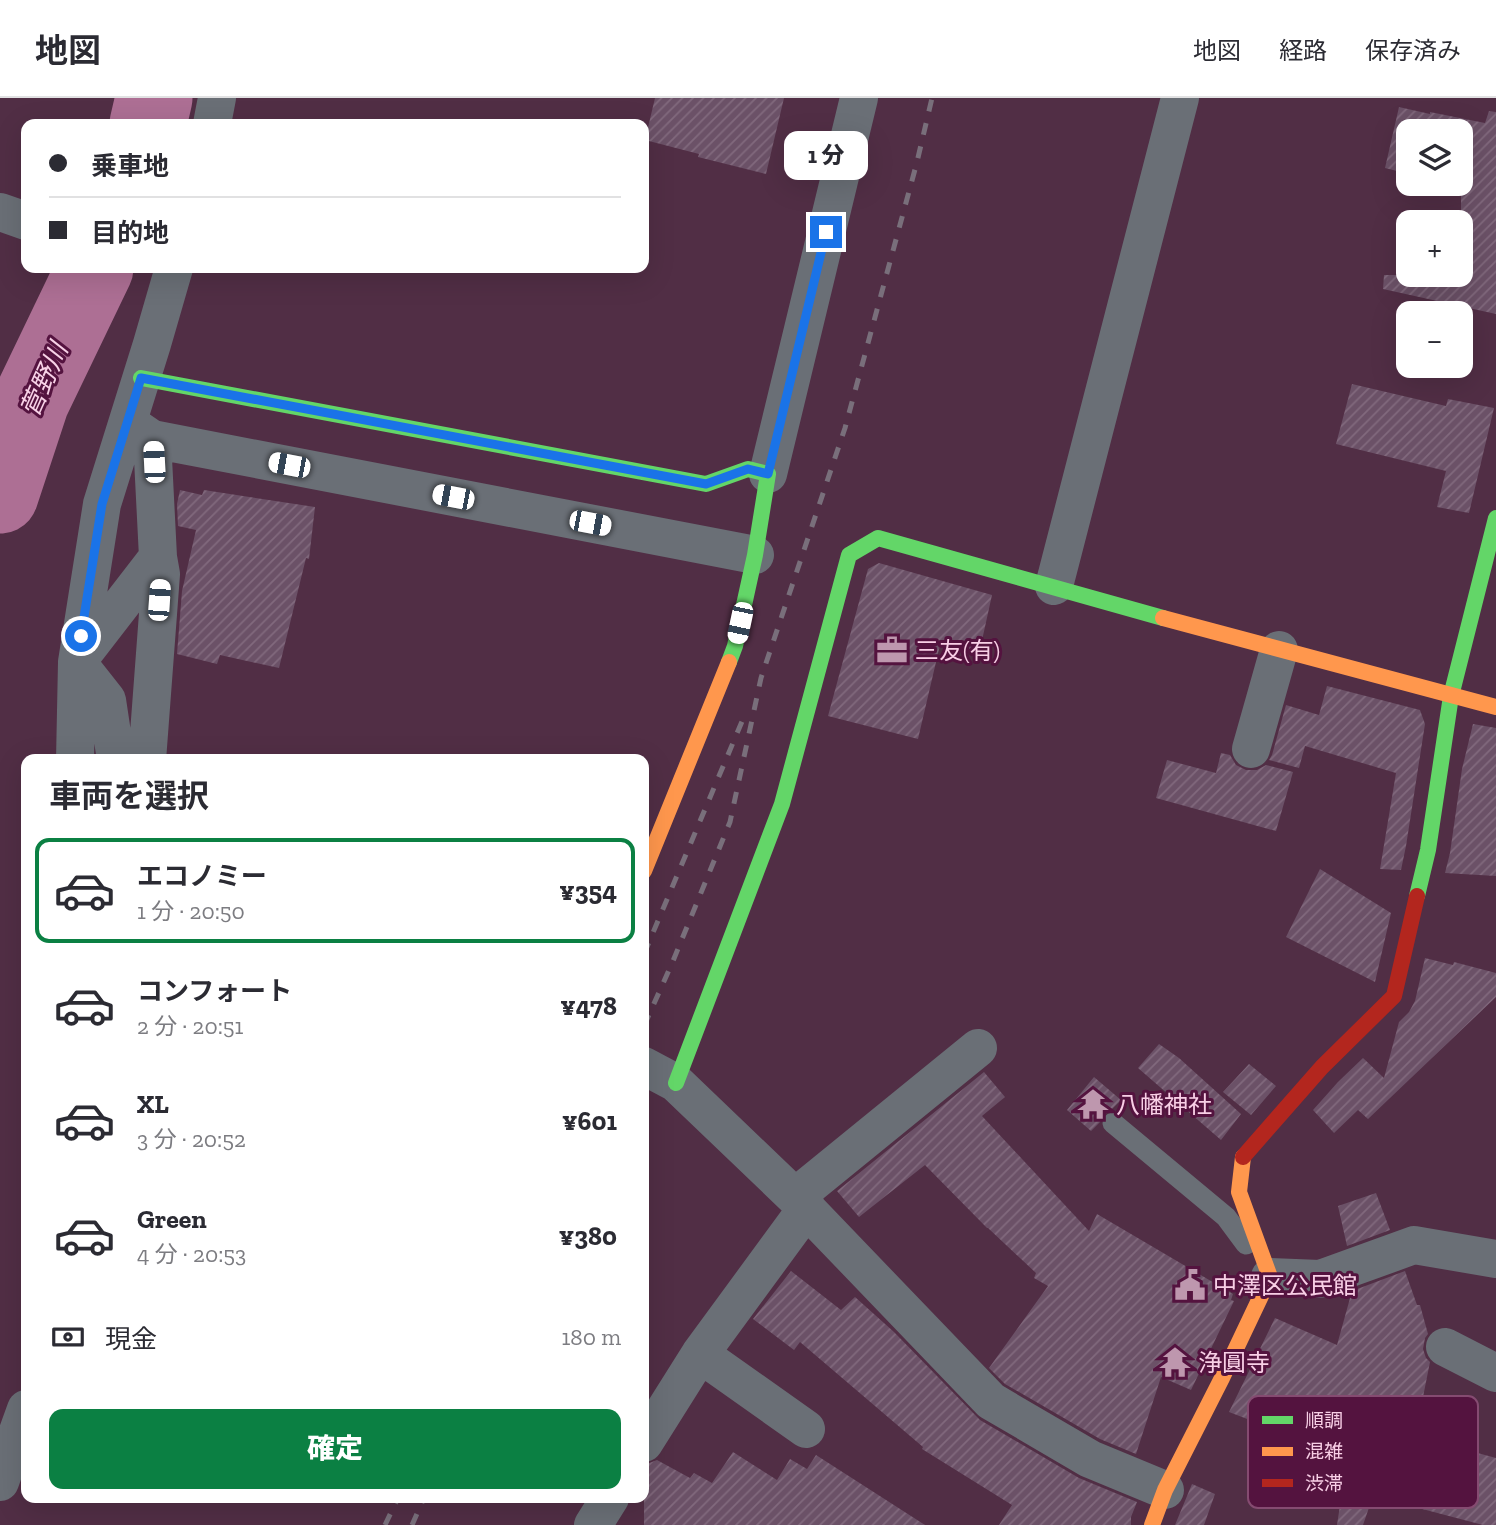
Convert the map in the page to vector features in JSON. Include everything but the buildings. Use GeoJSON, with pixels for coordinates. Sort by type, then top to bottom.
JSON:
{"type":"FeatureCollection","features":[{"type":"Feature","properties":{"kind":"street"},"geometry":{"type":"LineString","coordinates":[[213,119],[217,98]]}},
{"type":"Feature","properties":{"kind":"street"},"geometry":{"type":"LineString","coordinates":[[649,859],[735,646],[755,555],[768,474],[859,98]]}},
{"type":"Feature","properties":{"kind":"street"},"geometry":{"type":"LineString","coordinates":[[1054,586],[1180,98]]}},
{"type":"Feature","properties":{"kind":"street"},"geometry":{"type":"LineString","coordinates":[[0,212],[21,219]]}},
{"type":"Feature","properties":{"kind":"street"},"geometry":{"type":"LineString","coordinates":[[147,754],[161,574],[140,430],[141,378],[172,273]]}},
{"type":"Feature","properties":{"kind":"street"},"geometry":{"type":"LineString","coordinates":[[141,378],[706,484],[748,469],[768,474]]}},
{"type":"Feature","properties":{"kind":"street"},"geometry":{"type":"LineString","coordinates":[[140,430],[755,555]]}},
{"type":"Feature","properties":{"kind":"street"},"geometry":{"type":"LineString","coordinates":[[75,754],[76,662],[102,504],[140,430]]}},
{"type":"Feature","properties":{"kind":"street"},"geometry":{"type":"LineString","coordinates":[[1496,518],[1451,696],[1428,850],[1394,996],[1322,1068],[1243,1157],[1239,1192],[1270,1277],[1158,1508],[1090,1459],[991,1401],[801,1203],[660,1075],[782,804],[849,555],[878,538],[1279,650],[1451,696],[1496,707]]}},
{"type":"Feature","properties":{"kind":"street"},"geometry":{"type":"LineString","coordinates":[[76,662],[158,556]]}},
{"type":"Feature","properties":{"kind":"street"},"geometry":{"type":"LineString","coordinates":[[1251,749],[1279,650]]}},
{"type":"Feature","properties":{"kind":"street"},"geometry":{"type":"LineString","coordinates":[[76,662],[107,700],[115,754]]}},
{"type":"Feature","properties":{"kind":"street"},"geometry":{"type":"LineString","coordinates":[[649,1435],[700,1353],[801,1203],[978,1048]]}},
{"type":"Feature","properties":{"kind":"street"},"geometry":{"type":"LineString","coordinates":[[1270,1277],[1320,1279],[1414,1245],[1496,1259]]}},
{"type":"Feature","properties":{"kind":"street"},"geometry":{"type":"LineString","coordinates":[[1445,1347],[1496,1373]]}},
{"type":"Feature","properties":{"kind":"street"},"geometry":{"type":"LineString","coordinates":[[700,1353],[806,1429]]}},
{"type":"Feature","properties":{"kind":"street"},"geometry":{"type":"LineString","coordinates":[[0,1482],[21,1423]]}},
{"type":"Feature","properties":{"kind":"street"},"geometry":{"type":"LineString","coordinates":[[593,1525],[607,1503]]}},
{"type":"Feature","properties":{"kind":"lane"},"geometry":{"type":"LineString","coordinates":[[1113,1124],[1226,1217],[1270,1277]]}},
{"type":"Feature","properties":{"kind":"waterway","name":"菅野川"},"geometry":{"type":"LineString","coordinates":[[149,119],[154,98]]}},
{"type":"Feature","properties":{"kind":"waterway","name":"菅野川"},"geometry":{"type":"LineString","coordinates":[[0,495],[31,401],[93,273]]}},
{"type":"Feature","properties":{"kind":"railway"},"geometry":{"type":"LineString","coordinates":[[649,1015],[730,822],[761,678],[845,428],[932,98]]}},
{"type":"Feature","properties":{"kind":"railway"},"geometry":{"type":"LineString","coordinates":[[649,942],[746,712]]}},
{"type":"Feature","properties":{"kind":"railway"},"geometry":{"type":"LineString","coordinates":[[385,1525],[396,1503]]}},
{"type":"Feature","properties":{"kind":"railway"},"geometry":{"type":"LineString","coordinates":[[412,1525],[422,1503]]}},
{"type":"Feature","properties":{"kind":"traffic: fast"},"geometry":{"type":"LineString","coordinates":[[141,378],[706,484],[748,469],[768,474],[755,555],[729,662]]}},
{"type":"Feature","properties":{"kind":"traffic: fast"},"geometry":{"type":"LineString","coordinates":[[1417,896],[1428,850],[1451,696],[1496,518]]}},
{"type":"Feature","properties":{"kind":"traffic: fast"},"geometry":{"type":"LineString","coordinates":[[676,1083],[782,804],[849,555],[878,538],[1163,618]]}},
{"type":"Feature","properties":{"kind":"traffic: slow"},"geometry":{"type":"LineString","coordinates":[[1163,618],[1496,707]]}},
{"type":"Feature","properties":{"kind":"traffic: slow"},"geometry":{"type":"LineString","coordinates":[[649,859],[729,662]]}},
{"type":"Feature","properties":{"kind":"traffic: slow"},"geometry":{"type":"LineString","coordinates":[[1152,1525],[1165,1490],[1270,1277],[1239,1192],[1243,1157]]}},
{"type":"Feature","properties":{"kind":"traffic: jam"},"geometry":{"type":"LineString","coordinates":[[1243,1157],[1322,1067],[1394,996],[1417,896]]}},
{"type":"Feature","properties":{"kind":"place","name":"三友(有)"},"geometry":{"type":"Point","coordinates":[892,650]}},
{"type":"Feature","properties":{"kind":"place","name":"八幡神社"},"geometry":{"type":"Point","coordinates":[1093,1104]}},
{"type":"Feature","properties":{"kind":"place","name":"中澤区公民館"},"geometry":{"type":"Point","coordinates":[1190,1285]}},
{"type":"Feature","properties":{"kind":"place","name":"浄圓寺"},"geometry":{"type":"Point","coordinates":[1175,1362]}},
{"type":"Feature","properties":{"kind":"route"},"geometry":{"type":"LineString","coordinates":[[81,636],[102,504],[141,378],[706,484],[748,469],[768,474],[826,232]]}}]}
